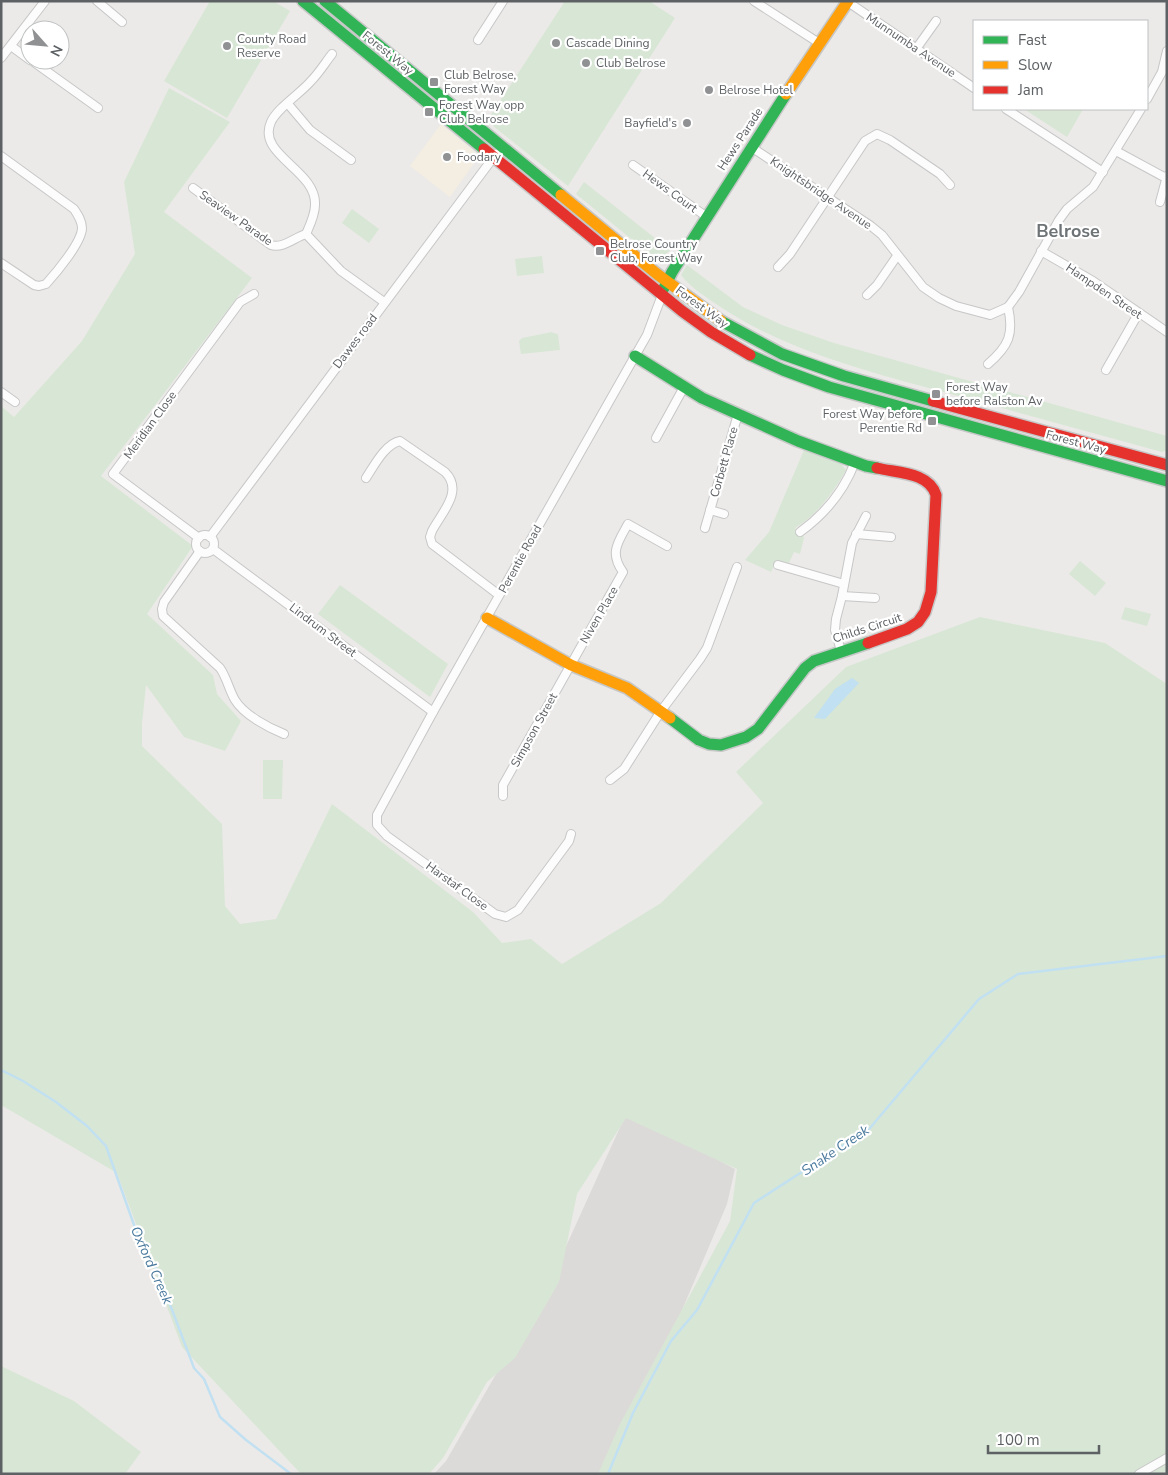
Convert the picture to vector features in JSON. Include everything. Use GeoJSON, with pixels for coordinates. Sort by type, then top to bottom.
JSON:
{"type":"FeatureCollection","features":[{"type":"Feature","properties":{"kind":"main road","name":"Forest Way"},"geometry":{"type":"LineString","coordinates":[[303,1],[662,295],[693,319],[728,342],[778,368],[812,382],[1167,481]]}},
{"type":"Feature","properties":{"kind":"main road","name":"Forest Way"},"geometry":{"type":"LineString","coordinates":[[325,1],[667,281],[706,311],[735,330],[773,350],[853,378],[1167,465]]}},
{"type":"Feature","properties":{"kind":"main road","name":"Hews Parade"},"geometry":{"type":"LineString","coordinates":[[662,295],[667,281],[751,147],[848,2]]}},
{"type":"Feature","properties":{"kind":"main road","name":"Childs Circuit"},"geometry":{"type":"LineString","coordinates":[[487,618],[571,664],[627,688],[699,740],[709,744],[721,745],[732,742],[758,729],[805,668],[814,661],[900,633],[911,628],[924,616],[929,606],[931,592],[936,495],[934,488],[928,481],[855,462],[800,442],[702,398],[635,356]]}},
{"type":"Feature","properties":{"kind":"street"},"geometry":{"type":"LineString","coordinates":[[1,58],[45,1]]}},
{"type":"Feature","properties":{"kind":"street"},"geometry":{"type":"LineString","coordinates":[[97,1],[122,22]]}},
{"type":"Feature","properties":{"kind":"street"},"geometry":{"type":"LineString","coordinates":[[478,40],[504,1]]}},
{"type":"Feature","properties":{"kind":"street"},"geometry":{"type":"LineString","coordinates":[[754,1],[819,43]]}},
{"type":"Feature","properties":{"kind":"street","name":"Munnumba Avenue"},"geometry":{"type":"LineString","coordinates":[[848,2],[973,87]]}},
{"type":"Feature","properties":{"kind":"street"},"geometry":{"type":"LineString","coordinates":[[916,49],[936,21]]}},
{"type":"Feature","properties":{"kind":"street"},"geometry":{"type":"LineString","coordinates":[[11,46],[20,53]]}},
{"type":"Feature","properties":{"kind":"street"},"geometry":{"type":"LineString","coordinates":[[1148,97],[1162,72],[1167,51]]}},
{"type":"Feature","properties":{"kind":"street"},"geometry":{"type":"LineString","coordinates":[[332,54],[311,82],[279,110],[270,123],[269,137],[272,146],[311,186],[315,204],[313,216],[306,234],[341,271],[384,302]]}},
{"type":"Feature","properties":{"kind":"street"},"geometry":{"type":"LineString","coordinates":[[44,70],[98,108]]}},
{"type":"Feature","properties":{"kind":"street"},"geometry":{"type":"LineString","coordinates":[[288,104],[310,130],[351,160]]}},
{"type":"Feature","properties":{"kind":"street"},"geometry":{"type":"LineString","coordinates":[[1008,110],[1103,172]]}},
{"type":"Feature","properties":{"kind":"street"},"geometry":{"type":"LineString","coordinates":[[988,364],[1008,341],[1012,325],[1008,307],[1019,292],[1059,220],[1068,209],[1093,187],[1140,110]]}},
{"type":"Feature","properties":{"kind":"street"},"geometry":{"type":"LineString","coordinates":[[778,267],[790,254],[865,141],[877,134],[890,140],[940,174],[950,185]]}},
{"type":"Feature","properties":{"kind":"street","name":"Dawes road"},"geometry":{"type":"LineString","coordinates":[[210,537],[502,146]]}},
{"type":"Feature","properties":{"kind":"street","name":"Knightsbridge Avenue"},"geometry":{"type":"LineString","coordinates":[[751,147],[871,226],[882,235],[897,256],[924,287],[939,298],[956,306],[990,315],[1008,307]]}},
{"type":"Feature","properties":{"kind":"street"},"geometry":{"type":"LineString","coordinates":[[1116,151],[1166,177],[1160,202]]}},
{"type":"Feature","properties":{"kind":"street"},"geometry":{"type":"LineString","coordinates":[[1,156],[74,209],[80,218],[82,228],[78,241],[46,284],[34,285],[1,263]]}},
{"type":"Feature","properties":{"kind":"street","name":"Hews Court"},"geometry":{"type":"LineString","coordinates":[[633,165],[707,217]]}},
{"type":"Feature","properties":{"kind":"street","name":"Seaview Parade"},"geometry":{"type":"LineString","coordinates":[[193,188],[271,245],[276,247],[306,234]]}},
{"type":"Feature","properties":{"kind":"street","name":"Hampden Street"},"geometry":{"type":"LineString","coordinates":[[1041,251],[1093,281],[1138,314],[1167,332]]}},
{"type":"Feature","properties":{"kind":"street"},"geometry":{"type":"LineString","coordinates":[[867,295],[877,286],[897,256]]}},
{"type":"Feature","properties":{"kind":"street","name":"Meridian Close"},"geometry":{"type":"LineString","coordinates":[[199,538],[113,474],[240,302],[254,294]]}},
{"type":"Feature","properties":{"kind":"street","name":"Perentie Road"},"geometry":{"type":"LineString","coordinates":[[376,821],[377,815],[433,712],[647,334],[662,295]]}},
{"type":"Feature","properties":{"kind":"street"},"geometry":{"type":"LineString","coordinates":[[1106,370],[1138,314]]}},
{"type":"Feature","properties":{"kind":"street"},"geometry":{"type":"LineString","coordinates":[[656,438],[684,387]]}},
{"type":"Feature","properties":{"kind":"street"},"geometry":{"type":"LineString","coordinates":[[1,392],[15,402]]}},
{"type":"Feature","properties":{"kind":"street","name":"Corbett Place"},"geometry":{"type":"LineString","coordinates":[[705,528],[738,414]]}},
{"type":"Feature","properties":{"kind":"street"},"geometry":{"type":"LineString","coordinates":[[366,478],[389,447],[394,442],[400,441],[445,472],[451,478],[454,486],[453,494],[432,531],[430,537],[432,544],[500,595]]}},
{"type":"Feature","properties":{"kind":"street"},"geometry":{"type":"LineString","coordinates":[[800,532],[823,513],[846,485],[855,462]]}},
{"type":"Feature","properties":{"kind":"street","name":"Corbett Place"},"geometry":{"type":"LineString","coordinates":[[710,510],[724,514]]}},
{"type":"Feature","properties":{"kind":"street"},"geometry":{"type":"LineString","coordinates":[[841,651],[835,630],[836,619],[852,543],[866,516]]}},
{"type":"Feature","properties":{"kind":"street","name":"Niven Place"},"geometry":{"type":"LineString","coordinates":[[571,664],[623,572],[617,564],[616,547],[628,524],[667,546]]}},
{"type":"Feature","properties":{"kind":"street"},"geometry":{"type":"LineString","coordinates":[[856,534],[891,537]]}},
{"type":"Feature","properties":{"kind":"street"},"geometry":{"type":"LineString","coordinates":[[206,535],[210,537],[214,543],[213,549],[208,552],[200,551],[197,546],[199,538],[206,535]]}},
{"type":"Feature","properties":{"kind":"street","name":"Lindrum Street"},"geometry":{"type":"LineString","coordinates":[[213,549],[433,712]]}},
{"type":"Feature","properties":{"kind":"street"},"geometry":{"type":"LineString","coordinates":[[200,551],[164,602],[162,609],[164,616],[220,668],[236,701],[243,709],[270,729],[284,734]]}},
{"type":"Feature","properties":{"kind":"street"},"geometry":{"type":"LineString","coordinates":[[778,565],[844,584]]}},
{"type":"Feature","properties":{"kind":"street"},"geometry":{"type":"LineString","coordinates":[[610,780],[624,769],[661,711],[707,648],[737,567]]}},
{"type":"Feature","properties":{"kind":"street"},"geometry":{"type":"LineString","coordinates":[[842,596],[875,598]]}},
{"type":"Feature","properties":{"kind":"street","name":"Simpson Street"},"geometry":{"type":"LineString","coordinates":[[503,796],[503,785],[571,664]]}},
{"type":"Feature","properties":{"kind":"street","name":"Harstaf Close"},"geometry":{"type":"LineString","coordinates":[[376,821],[378,828],[402,847],[495,914],[506,917],[518,910],[569,841],[571,834]]}},
{"type":"Feature","properties":{"kind":"street"},"geometry":{"type":"LineString","coordinates":[[1139,1474],[1167,1458]]}},
{"type":"Feature","properties":{"kind":"shaded area"},"geometry":{"type":"Polygon","coordinates":[[[441,124],[477,154],[477,159],[450,197],[410,166],[441,124]]]}},
{"type":"Feature","properties":{"kind":"shaded area"},"geometry":{"type":"Polygon","coordinates":[[[626,1114],[651,1124],[735,1169],[727,1204],[644,1400],[615,1474],[434,1474],[446,1461],[553,1275],[626,1114]]]}},
{"type":"Feature","properties":{"kind":"green space","name":"County Road Reserve"},"geometry":{"type":"Polygon","coordinates":[[[210,1],[273,1],[290,11],[227,118],[164,81],[210,1]]]}},
{"type":"Feature","properties":{"kind":"green space","name":"Club Belrose"},"geometry":{"type":"Polygon","coordinates":[[[565,1],[649,1],[675,18],[568,186],[487,121],[565,1]]]}},
{"type":"Feature","properties":{"kind":"green space"},"geometry":{"type":"Polygon","coordinates":[[[169,88],[230,122],[164,212],[252,278],[101,476],[193,546],[147,614],[213,675],[217,694],[241,721],[225,751],[184,737],[146,685],[142,746],[222,824],[225,906],[240,924],[276,919],[332,804],[473,912],[502,943],[531,939],[562,964],[661,903],[763,803],[736,772],[846,667],[980,617],[1105,643],[1167,684],[1167,1474],[598,1474],[620,1424],[730,1221],[737,1169],[626,1118],[577,1194],[559,1282],[515,1358],[487,1382],[443,1458],[429,1474],[301,1474],[182,1347],[117,1173],[1,1105],[1,406],[14,417],[82,341],[135,254],[124,182],[169,88]]]}},
{"type":"Feature","properties":{"kind":"green space"},"geometry":{"type":"Polygon","coordinates":[[[1026,110],[1082,110],[1067,137],[1026,110]]]}},
{"type":"Feature","properties":{"kind":"green space"},"geometry":{"type":"Polygon","coordinates":[[[584,182],[670,250],[662,258],[656,258],[651,255],[576,194],[584,182]]]}},
{"type":"Feature","properties":{"kind":"green space"},"geometry":{"type":"Polygon","coordinates":[[[352,209],[379,229],[369,243],[342,223],[352,209]]]}},
{"type":"Feature","properties":{"kind":"green space"},"geometry":{"type":"Polygon","coordinates":[[[542,256],[544,273],[517,276],[515,259],[542,256]]]}},
{"type":"Feature","properties":{"kind":"green space"},"geometry":{"type":"Polygon","coordinates":[[[687,265],[743,307],[782,325],[834,343],[1167,436],[1167,450],[1162,452],[895,379],[802,349],[744,321],[702,294],[681,275],[687,265]]]}},
{"type":"Feature","properties":{"kind":"green space"},"geometry":{"type":"Polygon","coordinates":[[[552,332],[558,334],[560,350],[521,354],[519,341],[522,338],[552,332]]]}},
{"type":"Feature","properties":{"kind":"green space"},"geometry":{"type":"Polygon","coordinates":[[[804,450],[841,464],[846,470],[824,502],[811,516],[795,528],[800,536],[803,535],[804,538],[800,554],[794,552],[789,563],[777,560],[771,572],[745,560],[769,532],[804,450]]]}},
{"type":"Feature","properties":{"kind":"green space"},"geometry":{"type":"Polygon","coordinates":[[[1080,561],[1106,583],[1095,596],[1069,574],[1080,561]]]}},
{"type":"Feature","properties":{"kind":"green space"},"geometry":{"type":"Polygon","coordinates":[[[340,585],[448,664],[430,697],[318,614],[340,585]]]}},
{"type":"Feature","properties":{"kind":"green space"},"geometry":{"type":"Polygon","coordinates":[[[1125,607],[1151,614],[1147,626],[1121,619],[1125,607]]]}},
{"type":"Feature","properties":{"kind":"green space"},"geometry":{"type":"Polygon","coordinates":[[[263,760],[283,760],[282,799],[263,799],[263,760]]]}},
{"type":"Feature","properties":{"kind":"green space"},"geometry":{"type":"Polygon","coordinates":[[[1,1366],[74,1401],[141,1452],[125,1474],[1,1474],[1,1366]]]}},
{"type":"Feature","properties":{"kind":"water"},"geometry":{"type":"Polygon","coordinates":[[[852,678],[859,683],[825,719],[814,718],[835,689],[852,678]]]}},
{"type":"Feature","properties":{"kind":"waterway","name":"Snake Creek"},"geometry":{"type":"LineString","coordinates":[[608,1474],[633,1413],[671,1341],[697,1310],[754,1203],[870,1128],[979,999],[1018,974],[1167,956]]}},
{"type":"Feature","properties":{"kind":"waterway","name":"Oxford Creek"},"geometry":{"type":"LineString","coordinates":[[1,1070],[23,1081],[56,1102],[87,1126],[106,1146],[139,1239],[157,1270],[194,1368],[204,1379],[220,1417],[246,1440],[291,1474]]}},
{"type":"Feature","properties":{"kind":"traffic: fast"},"geometry":{"type":"LineString","coordinates":[[303,1],[484,149]]}},
{"type":"Feature","properties":{"kind":"traffic: fast"},"geometry":{"type":"LineString","coordinates":[[325,1],[561,195]]}},
{"type":"Feature","properties":{"kind":"traffic: fast"},"geometry":{"type":"LineString","coordinates":[[664,288],[672,272],[786,94]]}},
{"type":"Feature","properties":{"kind":"traffic: fast"},"geometry":{"type":"LineString","coordinates":[[721,321],[782,354],[844,376],[933,401]]}},
{"type":"Feature","properties":{"kind":"traffic: fast"},"geometry":{"type":"LineString","coordinates":[[750,355],[783,370],[829,387],[1167,481]]}},
{"type":"Feature","properties":{"kind":"traffic: fast"},"geometry":{"type":"LineString","coordinates":[[635,356],[702,398],[798,441],[866,466],[877,468]]}},
{"type":"Feature","properties":{"kind":"traffic: fast"},"geometry":{"type":"LineString","coordinates":[[670,718],[699,740],[709,744],[721,745],[746,737],[758,729],[805,668],[814,661],[868,643]]}},
{"type":"Feature","properties":{"kind":"traffic: slow"},"geometry":{"type":"LineString","coordinates":[[786,94],[848,1]]}},
{"type":"Feature","properties":{"kind":"traffic: slow"},"geometry":{"type":"LineString","coordinates":[[561,195],[657,274],[721,321]]}},
{"type":"Feature","properties":{"kind":"traffic: slow"},"geometry":{"type":"LineString","coordinates":[[487,618],[571,665],[627,688],[670,718]]}},
{"type":"Feature","properties":{"kind":"traffic: jam"},"geometry":{"type":"LineString","coordinates":[[484,149],[682,311],[711,332],[750,355]]}},
{"type":"Feature","properties":{"kind":"traffic: jam"},"geometry":{"type":"LineString","coordinates":[[933,401],[1167,465]]}},
{"type":"Feature","properties":{"kind":"traffic: jam"},"geometry":{"type":"LineString","coordinates":[[868,643],[907,629],[918,622],[925,612],[931,592],[936,495],[932,487],[920,478],[877,468]]}},
{"type":"Feature","properties":{"kind":"place","name":"Cascade Dining"},"geometry":{"type":"Point","coordinates":[556,43]}},
{"type":"Feature","properties":{"kind":"place","name":"County Road Reserve"},"geometry":{"type":"Point","coordinates":[227,46]}},
{"type":"Feature","properties":{"kind":"place","name":"Club Belrose"},"geometry":{"type":"Point","coordinates":[586,63]}},
{"type":"Feature","properties":{"kind":"place","name":"Club Belrose, Forest Way"},"geometry":{"type":"Point","coordinates":[434,82]}},
{"type":"Feature","properties":{"kind":"place","name":"Belrose Hotel"},"geometry":{"type":"Point","coordinates":[709,90]}},
{"type":"Feature","properties":{"kind":"place","name":"Forest Way opp Club Belrose"},"geometry":{"type":"Point","coordinates":[429,112]}},
{"type":"Feature","properties":{"kind":"place","name":"Bayfield's"},"geometry":{"type":"Point","coordinates":[687,123]}},
{"type":"Feature","properties":{"kind":"place","name":"Foodary"},"geometry":{"type":"Point","coordinates":[447,157]}},
{"type":"Feature","properties":{"kind":"place","name":"Belrose Country Club, Forest Way"},"geometry":{"type":"Point","coordinates":[600,251]}},
{"type":"Feature","properties":{"kind":"place","name":"Forest Way before Ralston Av"},"geometry":{"type":"Point","coordinates":[936,394]}},
{"type":"Feature","properties":{"kind":"place","name":"Forest Way before Perentie Rd"},"geometry":{"type":"Point","coordinates":[932,421]}},
{"type":"Feature","properties":{"kind":"district","name":"Belrose"},"geometry":{"type":"Point","coordinates":[1068,231]}}]}
